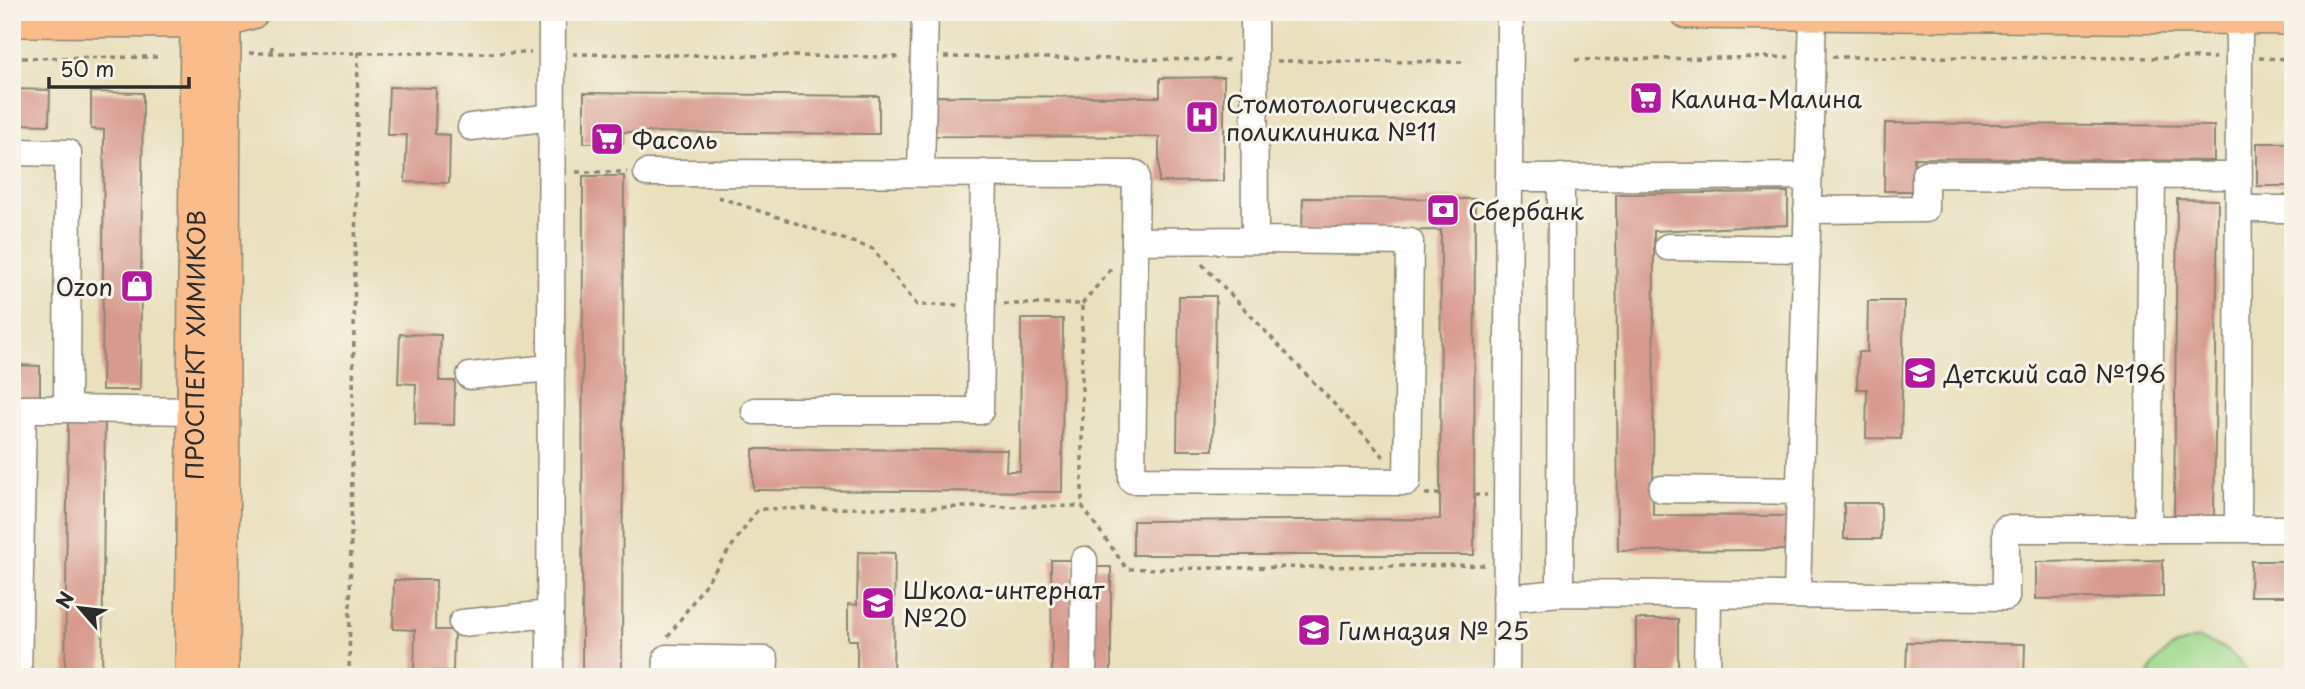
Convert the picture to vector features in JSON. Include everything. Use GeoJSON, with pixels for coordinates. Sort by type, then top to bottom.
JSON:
{"type":"FeatureCollection","features":[{"type":"Feature","properties":{"kind":"main road"},"geometry":{"type":"LineString","coordinates":[[1687,12],[2132,14],[2293,18]]}},
{"type":"Feature","properties":{"kind":"main road"},"geometry":{"type":"LineString","coordinates":[[12,20],[219,16]]}},
{"type":"Feature","properties":{"kind":"main road","name":"ПРОСПЕКТ ХИМИКОВ"},"geometry":{"type":"LineString","coordinates":[[192,677],[193,411],[219,16]]}},
{"type":"Feature","properties":{"kind":"main road","name":"ПРОСПЕКТ ХИМИКОВ"},"geometry":{"type":"LineString","coordinates":[[219,16],[222,677]]}},
{"type":"Feature","properties":{"kind":"street"},"geometry":{"type":"LineString","coordinates":[[550,677],[549,368],[554,54],[552,12]]}},
{"type":"Feature","properties":{"kind":"street"},"geometry":{"type":"LineString","coordinates":[[921,172],[925,12]]}},
{"type":"Feature","properties":{"kind":"street"},"geometry":{"type":"LineString","coordinates":[[1254,12],[1255,240]]}},
{"type":"Feature","properties":{"kind":"street"},"geometry":{"type":"LineString","coordinates":[[1506,677],[1510,12]]}},
{"type":"Feature","properties":{"kind":"street"},"geometry":{"type":"LineString","coordinates":[[1797,594],[1807,210],[1815,57],[1814,13]]}},
{"type":"Feature","properties":{"kind":"street"},"geometry":{"type":"LineString","coordinates":[[2238,529],[2239,17]]}},
{"type":"Feature","properties":{"kind":"street"},"geometry":{"type":"LineString","coordinates":[[471,127],[552,117]]}},
{"type":"Feature","properties":{"kind":"street"},"geometry":{"type":"LineString","coordinates":[[12,152],[68,153],[67,409]]}},
{"type":"Feature","properties":{"kind":"street"},"geometry":{"type":"LineString","coordinates":[[647,173],[1136,174],[1135,241],[1132,480],[1408,482],[1410,242],[1135,241]]}},
{"type":"Feature","properties":{"kind":"street"},"geometry":{"type":"LineString","coordinates":[[755,411],[981,411],[984,173]]}},
{"type":"Feature","properties":{"kind":"street"},"geometry":{"type":"LineString","coordinates":[[1807,210],[1925,209],[1925,174],[2239,176]]}},
{"type":"Feature","properties":{"kind":"street"},"geometry":{"type":"LineString","coordinates":[[2148,529],[2152,175]]}},
{"type":"Feature","properties":{"kind":"street"},"geometry":{"type":"LineString","coordinates":[[1509,178],[1809,176]]}},
{"type":"Feature","properties":{"kind":"street"},"geometry":{"type":"LineString","coordinates":[[1560,593],[1561,177]]}},
{"type":"Feature","properties":{"kind":"street"},"geometry":{"type":"LineString","coordinates":[[2239,209],[2293,209]]}},
{"type":"Feature","properties":{"kind":"street"},"geometry":{"type":"LineString","coordinates":[[1668,247],[1806,249]]}},
{"type":"Feature","properties":{"kind":"street"},"geometry":{"type":"LineString","coordinates":[[470,376],[549,368]]}},
{"type":"Feature","properties":{"kind":"street"},"geometry":{"type":"LineString","coordinates":[[18,677],[18,409],[193,411]]}},
{"type":"Feature","properties":{"kind":"street"},"geometry":{"type":"LineString","coordinates":[[1662,489],[1799,491]]}},
{"type":"Feature","properties":{"kind":"street"},"geometry":{"type":"LineString","coordinates":[[1506,598],[1560,593],[2006,597],[2006,529],[2293,530]]}},
{"type":"Feature","properties":{"kind":"street"},"geometry":{"type":"LineString","coordinates":[[1083,677],[1084,560]]}},
{"type":"Feature","properties":{"kind":"street"},"geometry":{"type":"LineString","coordinates":[[1707,677],[1708,595]]}},
{"type":"Feature","properties":{"kind":"street"},"geometry":{"type":"LineString","coordinates":[[462,623],[550,614]]}},
{"type":"Feature","properties":{"kind":"street"},"geometry":{"type":"LineString","coordinates":[[666,677],[667,658],[765,660],[764,677]]}},
{"type":"Feature","properties":{"kind":"path"},"geometry":{"type":"LineString","coordinates":[[272,44],[272,51]]}},
{"type":"Feature","properties":{"kind":"path"},"geometry":{"type":"LineString","coordinates":[[249,52],[1464,62]]}},
{"type":"Feature","properties":{"kind":"path"},"geometry":{"type":"LineString","coordinates":[[349,677],[358,52]]}},
{"type":"Feature","properties":{"kind":"path"},"geometry":{"type":"LineString","coordinates":[[12,58],[160,57]]}},
{"type":"Feature","properties":{"kind":"path"},"geometry":{"type":"LineString","coordinates":[[1574,60],[1815,57],[2293,59]]}},
{"type":"Feature","properties":{"kind":"path"},"geometry":{"type":"LineString","coordinates":[[576,172],[647,173]]}},
{"type":"Feature","properties":{"kind":"path"},"geometry":{"type":"LineString","coordinates":[[709,194],[873,249],[916,305],[1082,304]]}},
{"type":"Feature","properties":{"kind":"path"},"geometry":{"type":"LineString","coordinates":[[1135,241],[1082,304],[1082,506],[1127,569],[1507,565]]}},
{"type":"Feature","properties":{"kind":"path"},"geometry":{"type":"LineString","coordinates":[[1192,261],[1204,265],[1418,493],[1440,494]]}},
{"type":"Feature","properties":{"kind":"path"},"geometry":{"type":"LineString","coordinates":[[663,643],[758,509],[1082,506]]}},
{"type":"Feature","properties":{"kind":"green space"},"geometry":{"type":"Polygon","coordinates":[[[2198,639],[2216,644],[2229,652],[2251,677],[2148,677],[2156,662],[2168,651],[2182,643],[2198,639]]]}},
{"type":"Feature","properties":{"kind":"building"},"geometry":{"type":"Polygon","coordinates":[[[1224,77],[1224,181],[1159,182],[1159,137],[928,136],[928,96],[1160,97],[1160,78],[1224,77]]]}},
{"type":"Feature","properties":{"kind":"building"},"geometry":{"type":"Polygon","coordinates":[[[389,87],[436,88],[435,134],[450,135],[449,183],[405,182],[407,135],[387,135],[389,87]]]}},
{"type":"Feature","properties":{"kind":"building"},"geometry":{"type":"Polygon","coordinates":[[[12,89],[50,90],[49,125],[12,124],[12,89]]]}},
{"type":"Feature","properties":{"kind":"building"},"geometry":{"type":"Polygon","coordinates":[[[91,92],[143,93],[140,390],[102,390],[104,130],[91,129],[91,92]]]}},
{"type":"Feature","properties":{"kind":"building"},"geometry":{"type":"Polygon","coordinates":[[[584,93],[879,96],[879,134],[623,132],[623,143],[584,143],[584,93]]]}},
{"type":"Feature","properties":{"kind":"building"},"geometry":{"type":"Polygon","coordinates":[[[1885,123],[2214,126],[2214,161],[1914,158],[1914,191],[1884,191],[1885,123]]]}},
{"type":"Feature","properties":{"kind":"building"},"geometry":{"type":"Polygon","coordinates":[[[2257,143],[2293,143],[2293,186],[2257,186],[2257,143]]]}},
{"type":"Feature","properties":{"kind":"building"},"geometry":{"type":"Polygon","coordinates":[[[583,176],[624,176],[622,677],[582,677],[583,176]]]}},
{"type":"Feature","properties":{"kind":"building"},"geometry":{"type":"Polygon","coordinates":[[[1788,192],[1788,225],[1654,231],[1653,515],[1790,516],[1790,550],[1618,551],[1616,194],[1788,192]]]}},
{"type":"Feature","properties":{"kind":"building"},"geometry":{"type":"Polygon","coordinates":[[[1303,198],[1475,199],[1474,555],[1133,555],[1133,521],[1440,519],[1441,230],[1302,232],[1303,198]]]}},
{"type":"Feature","properties":{"kind":"building"},"geometry":{"type":"Polygon","coordinates":[[[2177,199],[2218,200],[2214,517],[2174,517],[2177,199]]]}},
{"type":"Feature","properties":{"kind":"building"},"geometry":{"type":"Polygon","coordinates":[[[1179,296],[1216,296],[1213,450],[1177,450],[1179,296]]]}},
{"type":"Feature","properties":{"kind":"building"},"geometry":{"type":"Polygon","coordinates":[[[1868,301],[1904,301],[1901,439],[1866,438],[1867,389],[1857,389],[1858,352],[1867,352],[1868,301]]]}},
{"type":"Feature","properties":{"kind":"building"},"geometry":{"type":"Polygon","coordinates":[[[1021,319],[1063,319],[1062,492],[753,490],[753,449],[1007,450],[1006,471],[1020,471],[1021,319]]]}},
{"type":"Feature","properties":{"kind":"building"},"geometry":{"type":"Polygon","coordinates":[[[400,334],[441,335],[439,381],[455,381],[454,425],[415,424],[416,384],[398,383],[400,334]]]}},
{"type":"Feature","properties":{"kind":"building"},"geometry":{"type":"Polygon","coordinates":[[[12,365],[40,366],[40,402],[12,402],[12,365]]]}},
{"type":"Feature","properties":{"kind":"building"},"geometry":{"type":"Polygon","coordinates":[[[68,414],[105,415],[102,677],[65,677],[68,414]]]}},
{"type":"Feature","properties":{"kind":"building"},"geometry":{"type":"Polygon","coordinates":[[[1844,503],[1881,503],[1881,539],[1844,539],[1844,503]]]}},
{"type":"Feature","properties":{"kind":"building"},"geometry":{"type":"Polygon","coordinates":[[[858,552],[895,553],[893,677],[857,677],[857,640],[848,640],[848,604],[857,605],[858,552]]]}},
{"type":"Feature","properties":{"kind":"building"},"geometry":{"type":"Polygon","coordinates":[[[1051,560],[1073,560],[1073,677],[1052,677],[1051,560]]]}},
{"type":"Feature","properties":{"kind":"building"},"geometry":{"type":"Polygon","coordinates":[[[2163,560],[2163,597],[2036,599],[2036,562],[2163,560]]]}},
{"type":"Feature","properties":{"kind":"building"},"geometry":{"type":"Polygon","coordinates":[[[2251,561],[2293,561],[2293,596],[2250,596],[2251,561]]]}},
{"type":"Feature","properties":{"kind":"building"},"geometry":{"type":"Polygon","coordinates":[[[1090,567],[1111,567],[1111,677],[1090,677],[1090,567]]]}},
{"type":"Feature","properties":{"kind":"building"},"geometry":{"type":"Polygon","coordinates":[[[394,580],[436,580],[435,630],[454,630],[453,671],[414,671],[415,630],[393,629],[394,580]]]}},
{"type":"Feature","properties":{"kind":"building"},"geometry":{"type":"Polygon","coordinates":[[[1636,619],[1678,619],[1678,677],[1636,677],[1636,619]]]}},
{"type":"Feature","properties":{"kind":"building"},"geometry":{"type":"Polygon","coordinates":[[[1907,642],[2025,644],[2024,677],[1906,677],[1907,642]]]}},
{"type":"Feature","properties":{"kind":"place","name":"Калина-Малина"},"geometry":{"type":"Point","coordinates":[1646,98]}},
{"type":"Feature","properties":{"kind":"place","name":"Стомотологическая поликлиника №11"},"geometry":{"type":"Point","coordinates":[1202,117]}},
{"type":"Feature","properties":{"kind":"place","name":"Фасоль"},"geometry":{"type":"Point","coordinates":[607,139]}},
{"type":"Feature","properties":{"kind":"place","name":"Сбербанк"},"geometry":{"type":"Point","coordinates":[1443,210]}},
{"type":"Feature","properties":{"kind":"place","name":"Ozon"},"geometry":{"type":"Point","coordinates":[137,286]}},
{"type":"Feature","properties":{"kind":"place","name":"Детский сад №196"},"geometry":{"type":"Point","coordinates":[1920,373]}},
{"type":"Feature","properties":{"kind":"place","name":"Школа-интернат №20"},"geometry":{"type":"Point","coordinates":[878,603]}},
{"type":"Feature","properties":{"kind":"place","name":"Гимназия № 25"},"geometry":{"type":"Point","coordinates":[1314,630]}}]}
